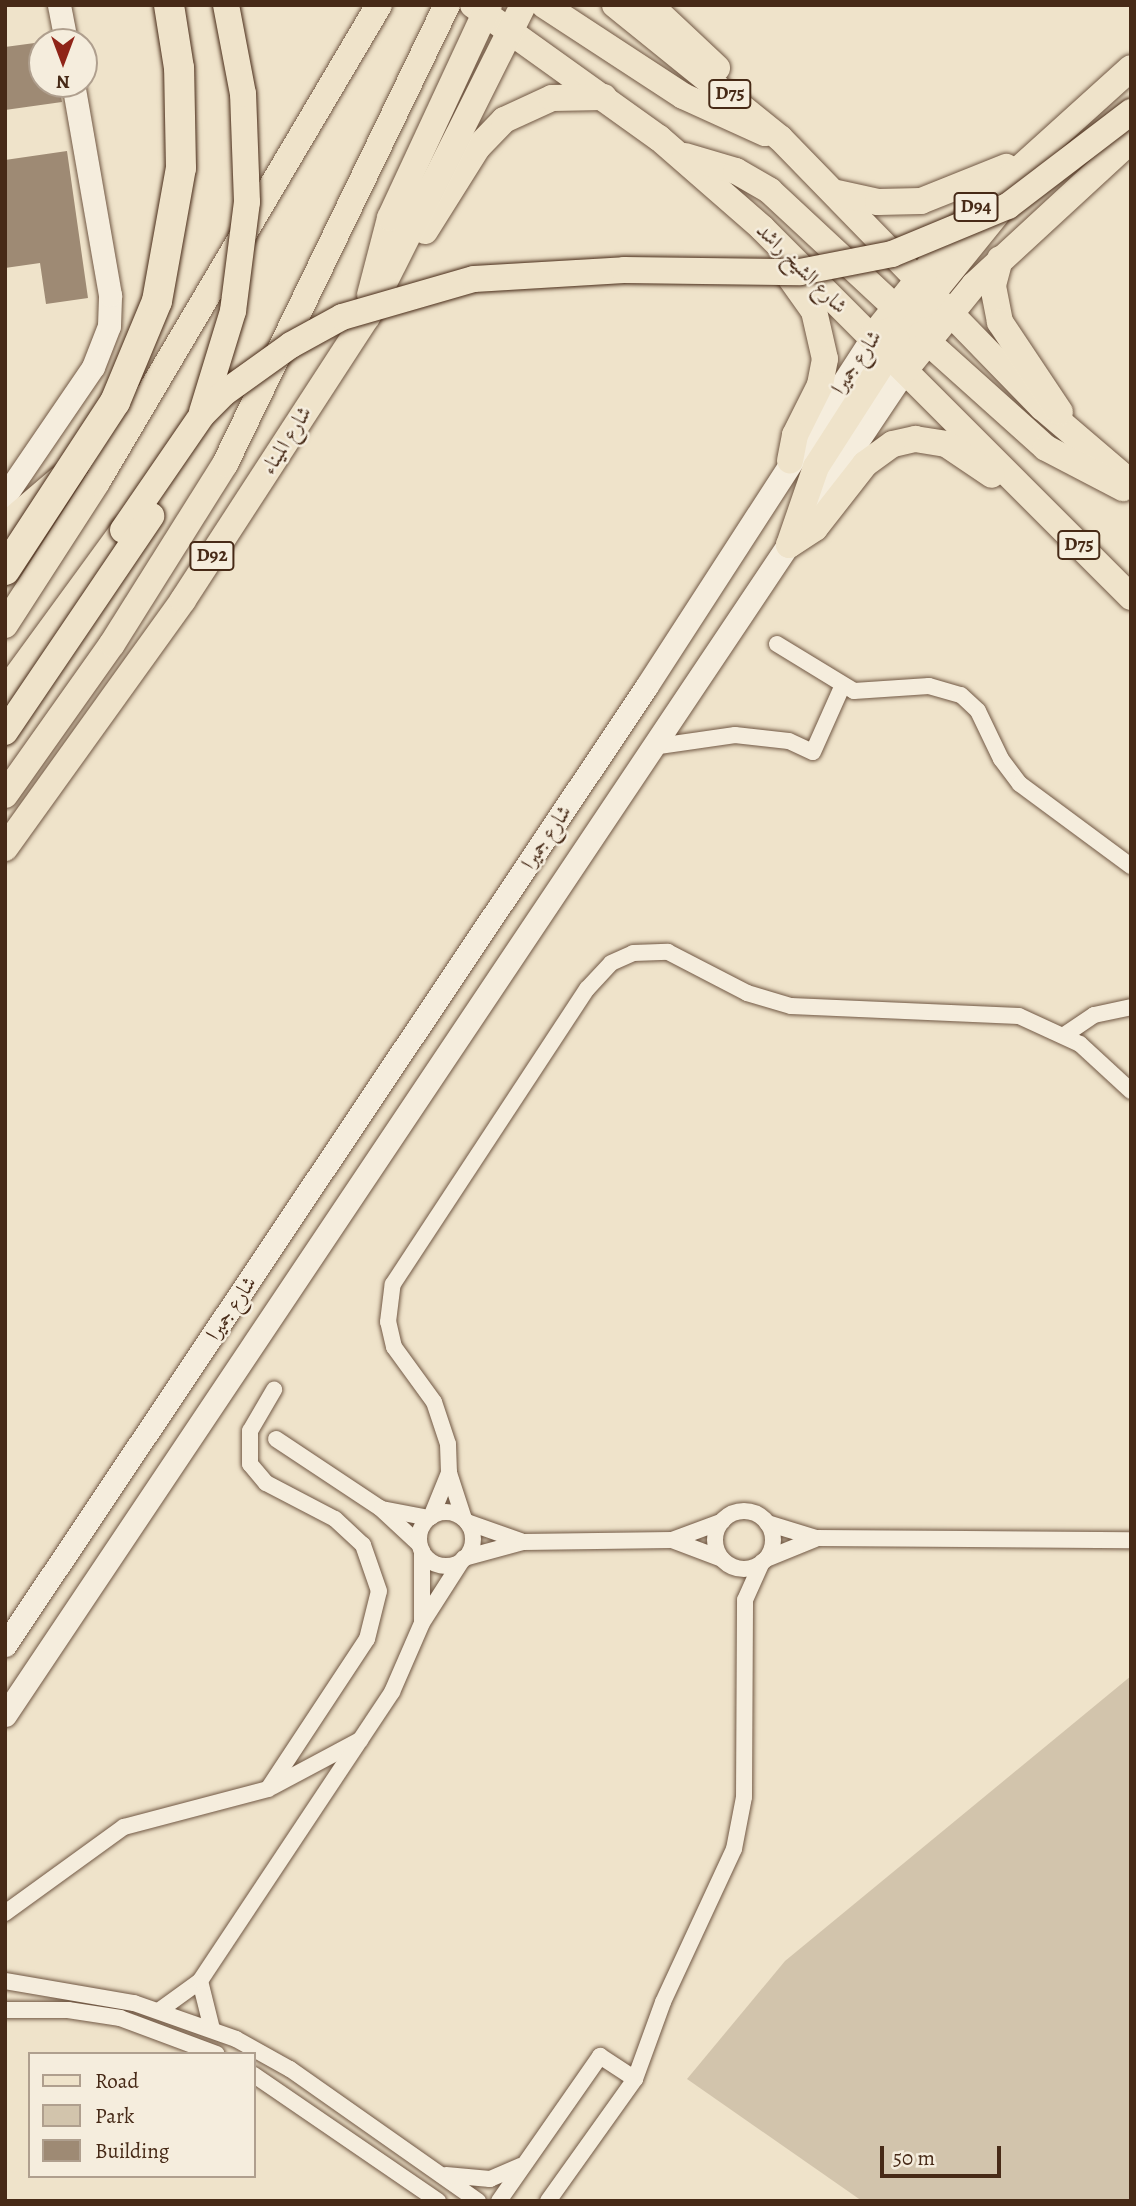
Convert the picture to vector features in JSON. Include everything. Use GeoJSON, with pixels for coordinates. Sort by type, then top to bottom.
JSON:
{"type":"FeatureCollection","features":[{"type":"Feature","properties":{"kind":"highway"},"geometry":{"type":"LineString","coordinates":[[5,570],[108,414],[157,301],[181,168],[180,79],[169,5]]}},
{"type":"Feature","properties":{"kind":"main road"},"geometry":{"type":"LineString","coordinates":[[5,732],[152,515],[186,450],[220,358],[241,262],[248,166],[243,94],[226,5]]}},
{"type":"Feature","properties":{"kind":"main road"},"geometry":{"type":"LineString","coordinates":[[356,5],[362,34]]}},
{"type":"Feature","properties":{"kind":"main road"},"geometry":{"type":"LineString","coordinates":[[5,625],[123,438],[379,5]]}},
{"type":"Feature","properties":{"kind":"main road"},"geometry":{"type":"LineString","coordinates":[[5,795],[113,644],[225,464],[447,5]]}},
{"type":"Feature","properties":{"kind":"main road","name":"شارع الميناء"},"geometry":{"type":"LineString","coordinates":[[5,848],[183,600],[367,317],[401,254],[523,5]]}},
{"type":"Feature","properties":{"kind":"main road"},"geometry":{"type":"LineString","coordinates":[[544,5],[683,96],[780,138]]}},
{"type":"Feature","properties":{"kind":"main road","name":"D75"},"geometry":{"type":"LineString","coordinates":[[615,5],[739,101],[780,138],[837,192],[1066,430],[1131,483]]}},
{"type":"Feature","properties":{"kind":"main road"},"geometry":{"type":"LineString","coordinates":[[650,5],[703,51],[739,101]]}},
{"type":"Feature","properties":{"kind":"main road"},"geometry":{"type":"LineString","coordinates":[[367,317],[390,218],[483,8]]}},
{"type":"Feature","properties":{"kind":"main road","name":"شارع الشيخ راشد"},"geometry":{"type":"LineString","coordinates":[[483,8],[681,155],[762,228],[1131,597]]}},
{"type":"Feature","properties":{"kind":"main road"},"geometry":{"type":"LineString","coordinates":[[837,192],[878,202],[935,198],[995,173],[1043,145],[1131,68]]}},
{"type":"Feature","properties":{"kind":"main road"},"geometry":{"type":"LineString","coordinates":[[401,254],[432,223],[477,148],[504,120],[552,98],[604,97]]}},
{"type":"Feature","properties":{"kind":"main road"},"geometry":{"type":"LineString","coordinates":[[5,692],[202,415],[246,376],[317,330],[392,298],[474,279],[624,270],[800,272],[892,254],[1007,206],[1131,112]]}},
{"type":"Feature","properties":{"kind":"main road","name":"شارع جميرا"},"geometry":{"type":"LineString","coordinates":[[911,323],[933,293],[1000,259],[1131,140]]}},
{"type":"Feature","properties":{"kind":"main road"},"geometry":{"type":"LineString","coordinates":[[933,293],[1011,196],[1043,145]]}},
{"type":"Feature","properties":{"kind":"main road"},"geometry":{"type":"LineString","coordinates":[[681,155],[736,171],[769,191],[1046,448],[1083,471],[1131,489]]}},
{"type":"Feature","properties":{"kind":"main road"},"geometry":{"type":"LineString","coordinates":[[762,228],[814,311],[824,346],[820,385],[795,435],[790,461]]}},
{"type":"Feature","properties":{"kind":"main road"},"geometry":{"type":"LineString","coordinates":[[1000,259],[993,286],[999,321],[1050,392],[1066,430]]}},
{"type":"Feature","properties":{"kind":"main road","name":"شارع جميرا"},"geometry":{"type":"LineString","coordinates":[[888,354],[933,293]]}},
{"type":"Feature","properties":{"kind":"main road"},"geometry":{"type":"LineString","coordinates":[[789,545],[816,467],[888,354],[911,323]]}},
{"type":"Feature","properties":{"kind":"main road"},"geometry":{"type":"LineString","coordinates":[[5,526],[55,482],[123,438]]}},
{"type":"Feature","properties":{"kind":"main road"},"geometry":{"type":"LineString","coordinates":[[789,545],[825,518],[873,456],[904,441],[946,444],[1028,493]]}},
{"type":"Feature","properties":{"kind":"street"},"geometry":{"type":"LineString","coordinates":[[59,5],[63,28]]}},
{"type":"Feature","properties":{"kind":"street"},"geometry":{"type":"LineString","coordinates":[[5,496],[93,367],[109,326],[110,295],[75,98]]}},
{"type":"Feature","properties":{"kind":"street","name":"شارع جميرا"},"geometry":{"type":"LineString","coordinates":[[5,1645],[646,687],[790,461],[888,354]]}},
{"type":"Feature","properties":{"kind":"street","name":"شارع جميرا"},"geometry":{"type":"LineString","coordinates":[[5,1715],[789,545]]}},
{"type":"Feature","properties":{"kind":"street"},"geometry":{"type":"LineString","coordinates":[[777,644],[842,687],[867,693],[929,686],[961,695],[978,711],[1001,759],[1020,784],[1131,866]]}},
{"type":"Feature","properties":{"kind":"street"},"geometry":{"type":"LineString","coordinates":[[652,747],[719,735],[802,744],[813,752],[842,687]]}},
{"type":"Feature","properties":{"kind":"street"},"geometry":{"type":"LineString","coordinates":[[160,2010],[200,1981],[363,1739],[404,1669],[422,1623],[464,1558],[472,1540],[449,1473],[440,1415],[390,1335],[393,1284],[594,979],[611,963],[644,951],[668,951],[776,1003],[1002,1013],[1066,1034],[1131,1091]]}},
{"type":"Feature","properties":{"kind":"street"},"geometry":{"type":"LineString","coordinates":[[1066,1034],[1094,1015],[1131,1007]]}},
{"type":"Feature","properties":{"kind":"street"},"geometry":{"type":"LineString","coordinates":[[268,1789],[367,1639],[379,1591],[374,1567],[355,1535],[266,1483],[250,1464],[248,1439],[274,1390]]}},
{"type":"Feature","properties":{"kind":"street"},"geometry":{"type":"LineString","coordinates":[[276,1439],[380,1508],[438,1564],[523,1542],[672,1540],[742,1511],[767,1523],[816,1538],[1131,1540]]}},
{"type":"Feature","properties":{"kind":"street"},"geometry":{"type":"LineString","coordinates":[[422,1623],[421,1548],[430,1517],[449,1473]]}},
{"type":"Feature","properties":{"kind":"street"},"geometry":{"type":"LineString","coordinates":[[380,1508],[430,1517],[452,1513],[465,1521],[523,1542]]}},
{"type":"Feature","properties":{"kind":"street"},"geometry":{"type":"LineString","coordinates":[[723,1521],[715,1539],[745,1600]]}},
{"type":"Feature","properties":{"kind":"street"},"geometry":{"type":"LineString","coordinates":[[548,2201],[635,2079],[663,2002],[739,1832],[745,1779],[745,1600],[773,1541],[767,1523]]}},
{"type":"Feature","properties":{"kind":"street"},"geometry":{"type":"LineString","coordinates":[[672,1540],[745,1569],[816,1538]]}},
{"type":"Feature","properties":{"kind":"street"},"geometry":{"type":"LineString","coordinates":[[5,1913],[124,1827],[268,1789],[363,1739]]}},
{"type":"Feature","properties":{"kind":"street"},"geometry":{"type":"LineString","coordinates":[[200,1981],[212,2028]]}},
{"type":"Feature","properties":{"kind":"street"},"geometry":{"type":"LineString","coordinates":[[5,1982],[65,1988],[160,2010],[212,2028],[290,2069],[478,2201]]}},
{"type":"Feature","properties":{"kind":"street"},"geometry":{"type":"LineString","coordinates":[[5,2010],[68,2010],[120,2018],[212,2052]]}},
{"type":"Feature","properties":{"kind":"street"},"geometry":{"type":"LineString","coordinates":[[499,2201],[600,2056],[635,2079]]}},
{"type":"Feature","properties":{"kind":"street"},"geometry":{"type":"LineString","coordinates":[[256,2076],[433,2199]]}},
{"type":"Feature","properties":{"kind":"street"},"geometry":{"type":"LineString","coordinates":[[437,2173],[490,2179],[523,2165]]}},
{"type":"Feature","properties":{"kind":"green space"},"geometry":{"type":"Polygon","coordinates":[[[1131,1676],[1131,2201],[862,2201],[687,2079],[785,1961],[1131,1676]]]}},
{"type":"Feature","properties":{"kind":"building"},"geometry":{"type":"Polygon","coordinates":[[[28,44],[28,98],[61,98],[62,102],[5,110],[5,47],[28,44]]]}},
{"type":"Feature","properties":{"kind":"building"},"geometry":{"type":"Polygon","coordinates":[[[67,151],[88,298],[46,304],[40,263],[5,268],[5,160],[67,151]]]}}]}
